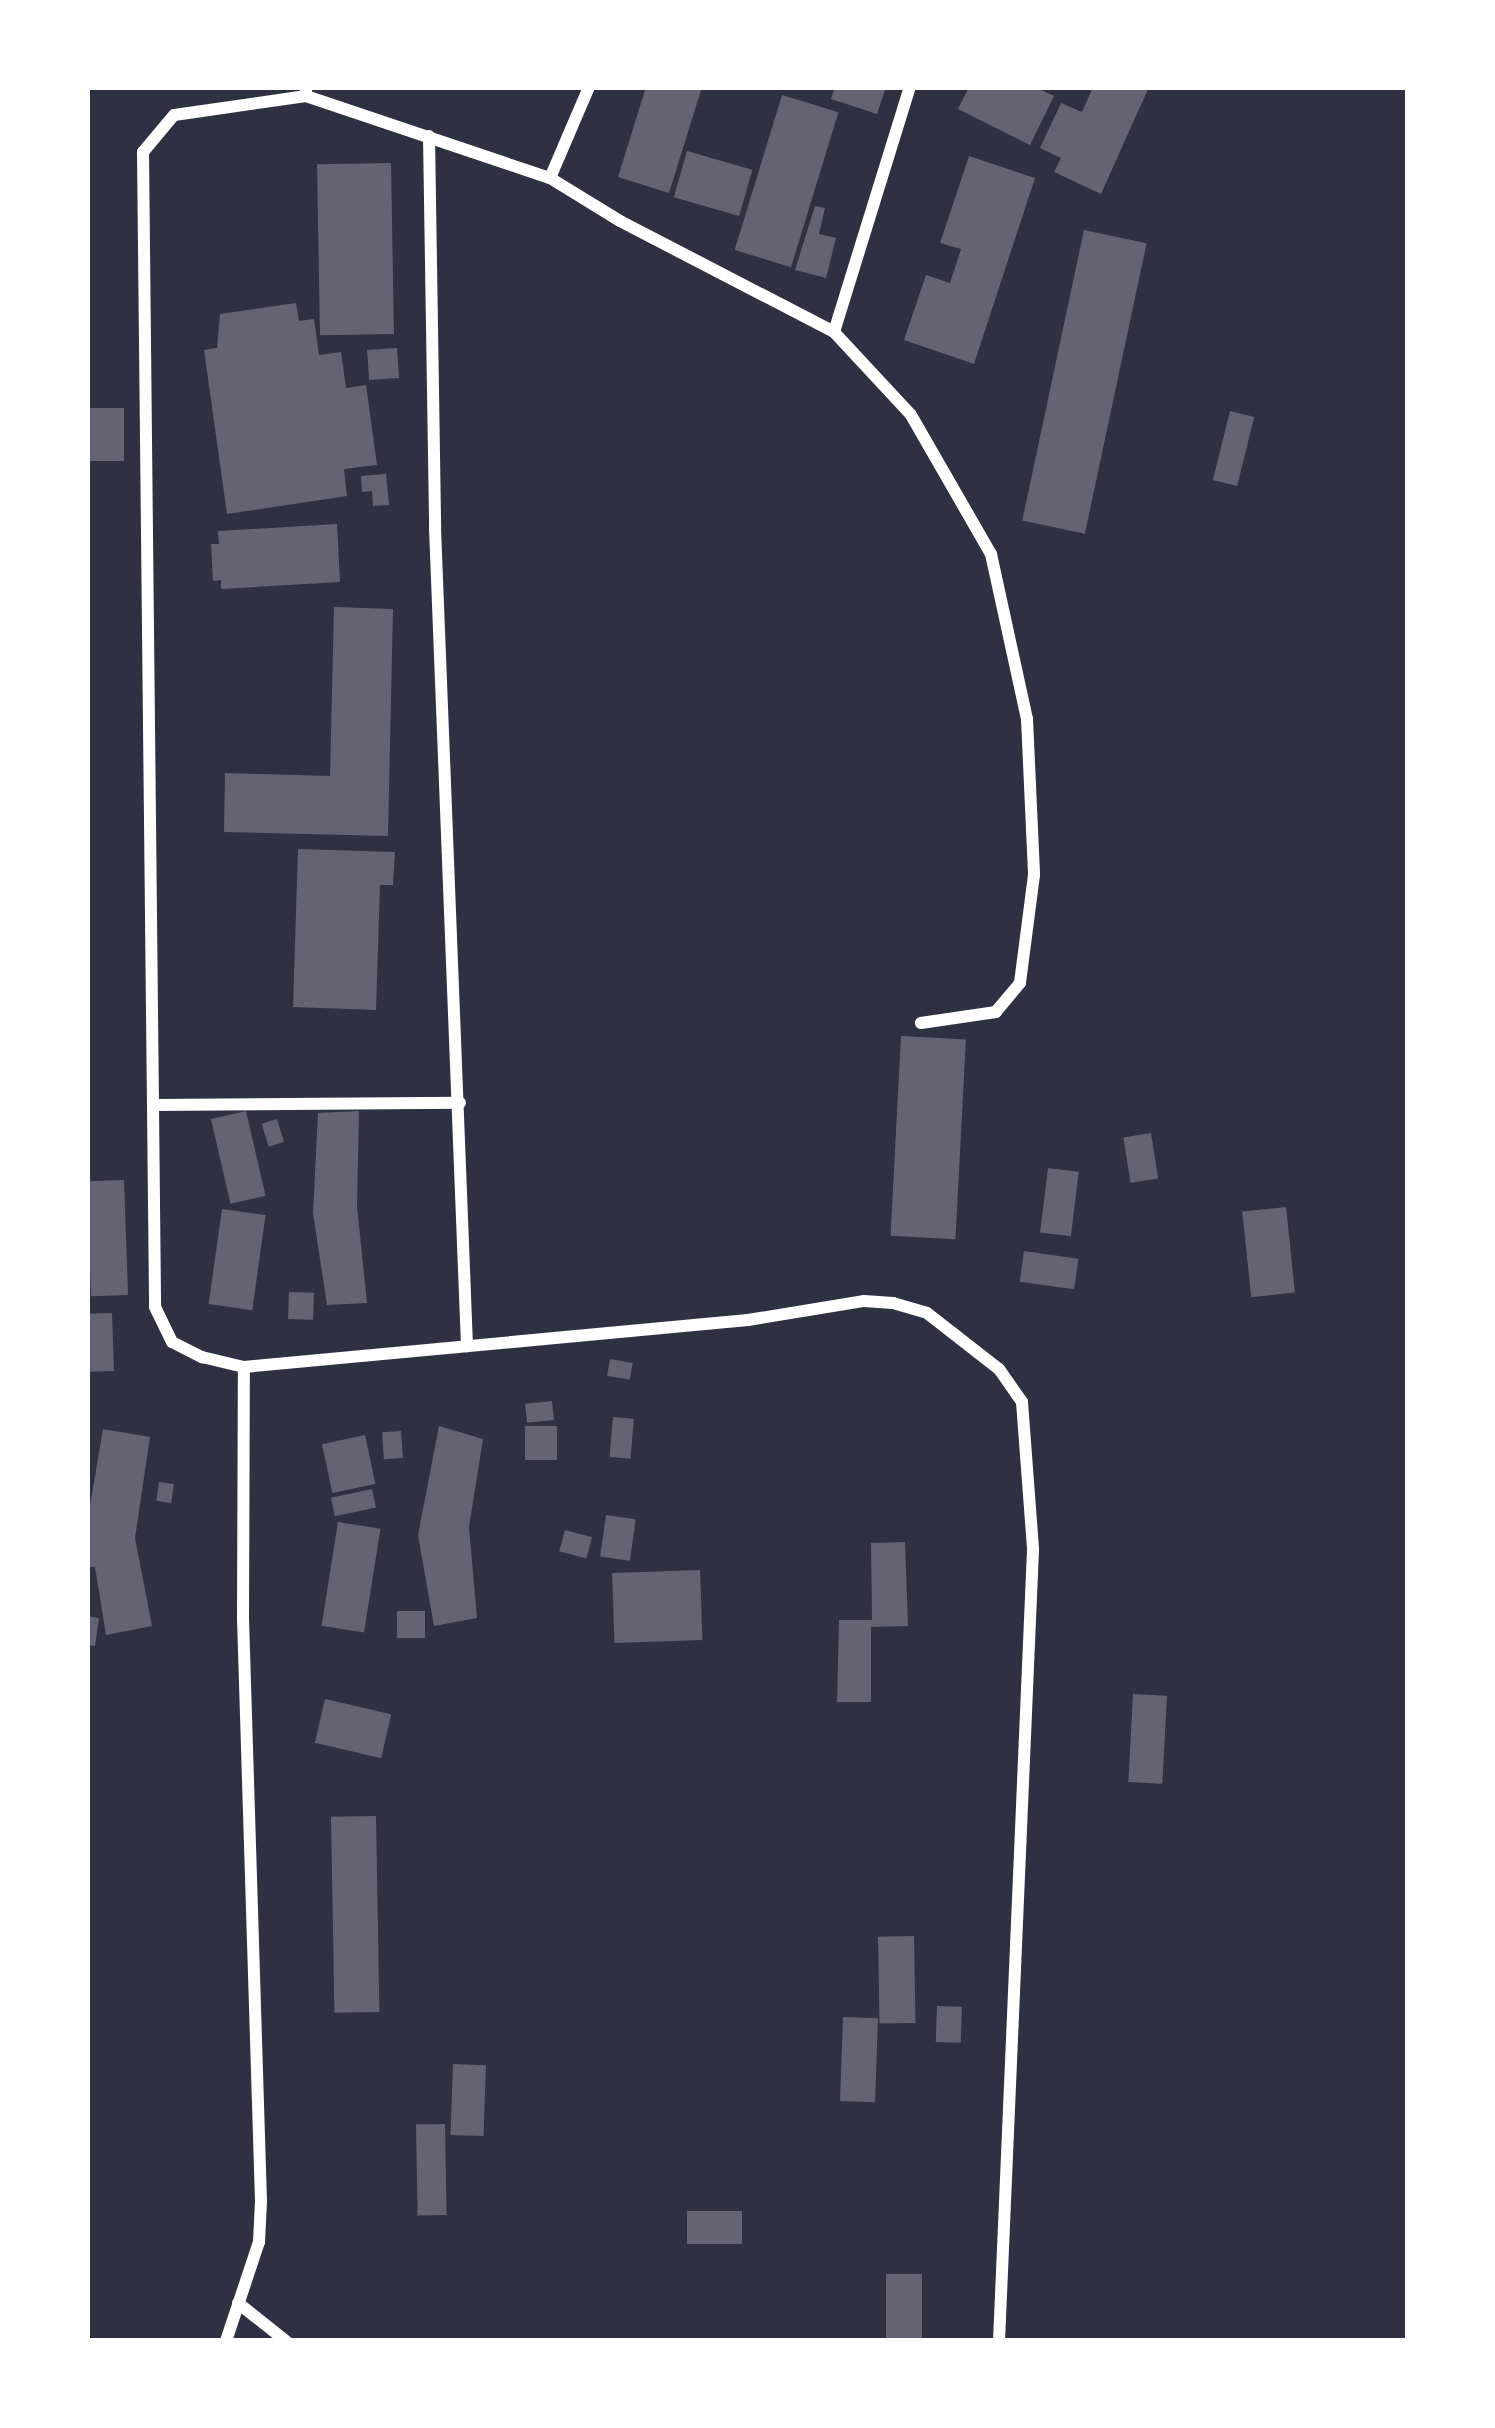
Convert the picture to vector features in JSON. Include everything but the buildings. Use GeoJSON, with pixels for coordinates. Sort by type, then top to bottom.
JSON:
{"type":"FeatureCollection","features":[{"type":"Feature","properties":{"kind":"street"},"geometry":{"type":"LineString","coordinates":[[550,178],[589,87]]}},
{"type":"Feature","properties":{"kind":"street"},"geometry":{"type":"LineString","coordinates":[[834,332],[910,87]]}},
{"type":"Feature","properties":{"kind":"street"},"geometry":{"type":"LineString","coordinates":[[921,1023],[996,1012],[1020,983],[1034,875],[1027,719],[991,554],[911,415],[834,332],[620,221],[550,178],[306,92],[174,115],[143,152],[155,1307],[172,1342],[244,1367],[748,1320],[864,1301],[893,1303],[927,1313],[999,1369],[1022,1402],[1033,1550],[999,2341]]}},
{"type":"Feature","properties":{"kind":"street"},"geometry":{"type":"LineString","coordinates":[[429,136],[435,528],[467,1346]]}},
{"type":"Feature","properties":{"kind":"street"},"geometry":{"type":"LineString","coordinates":[[154,1105],[460,1103]]}},
{"type":"Feature","properties":{"kind":"street"},"geometry":{"type":"LineString","coordinates":[[226,2341],[259,2242],[261,2201],[253,1801],[243,1620],[244,1367]]}},
{"type":"Feature","properties":{"kind":"street"},"geometry":{"type":"LineString","coordinates":[[238,2303],[286,2341]]}}]}
